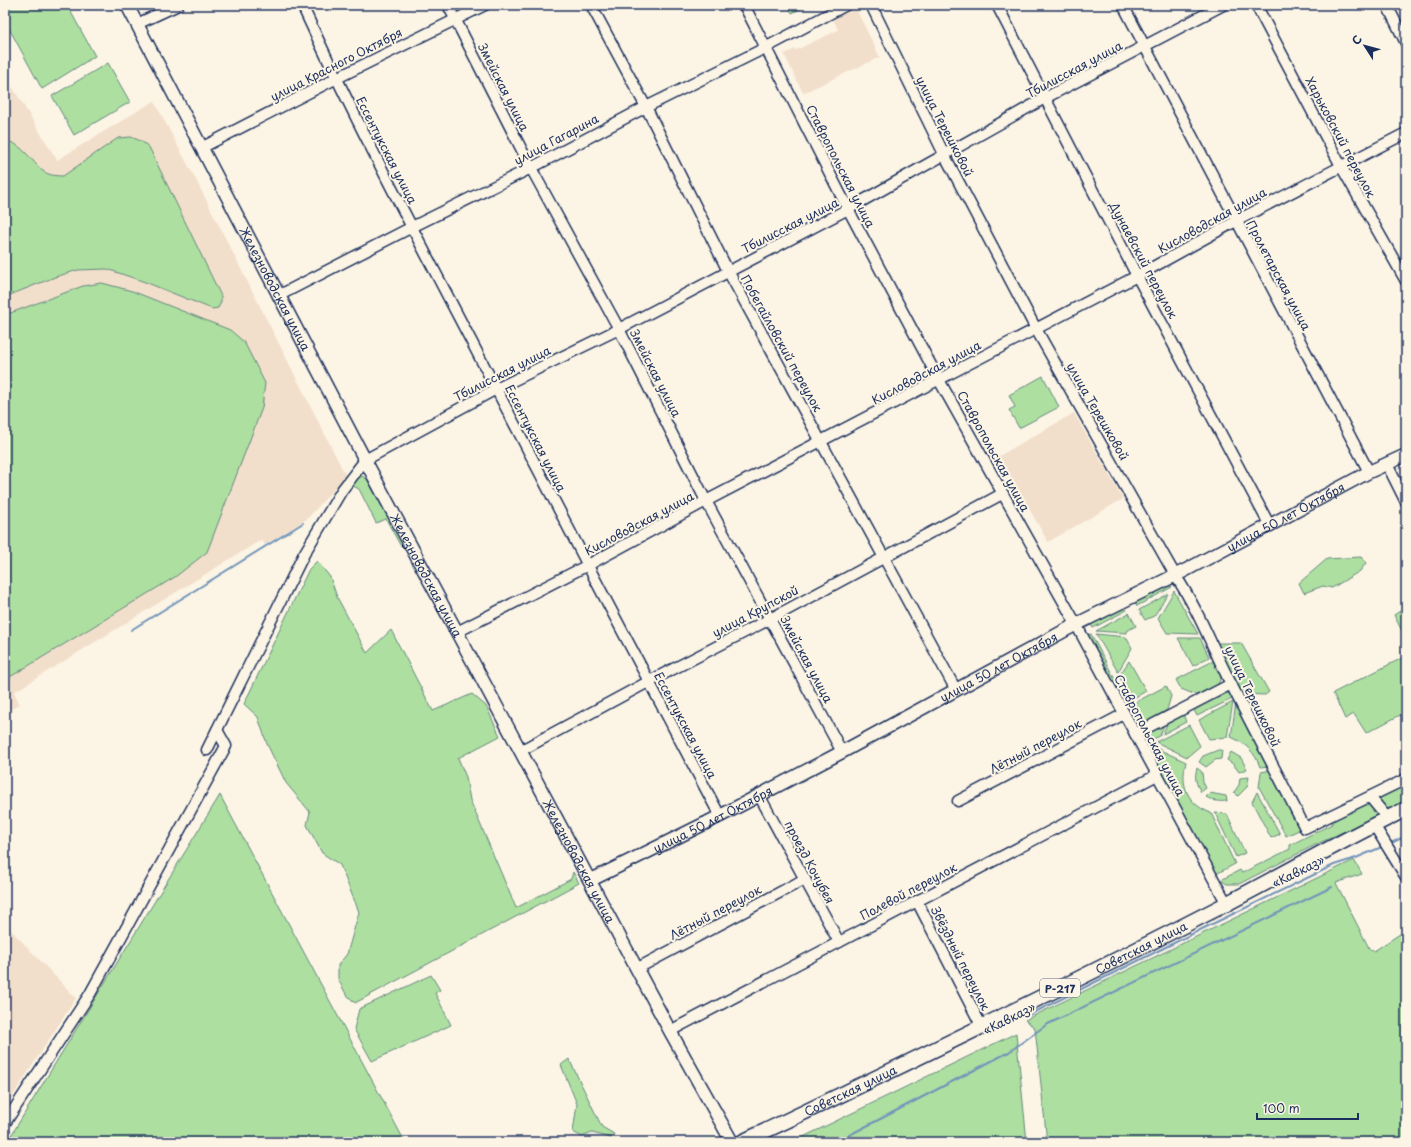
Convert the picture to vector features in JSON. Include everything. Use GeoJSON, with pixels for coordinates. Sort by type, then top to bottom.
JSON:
{"type":"FeatureCollection","features":[{"type":"Feature","properties":{"kind":"highway","name":"Советская улица"},"geometry":{"type":"LineString","coordinates":[[742,1142],[982,1027],[1227,905],[1375,828],[1406,809]]}},
{"type":"Feature","properties":{"kind":"highway","name":"Р-217"},"geometry":{"type":"LineString","coordinates":[[1375,828],[1406,818]]}},
{"type":"Feature","properties":{"kind":"highway","name":"«Кавказ»"},"geometry":{"type":"LineString","coordinates":[[762,1142],[985,1031],[1227,905]]}},
{"type":"Feature","properties":{"kind":"main road","name":"Железноводская улица"},"geometry":{"type":"LineString","coordinates":[[126,5],[278,296],[520,751],[591,880],[670,1031],[732,1142]]}},
{"type":"Feature","properties":{"kind":"main road","name":"улица 50 лет Октября"},"geometry":{"type":"LineString","coordinates":[[591,880],[720,816],[842,752],[1076,624],[1175,575],[1370,472],[1406,455]]}},
{"type":"Feature","properties":{"kind":"street"},"geometry":{"type":"LineString","coordinates":[[137,24],[178,5]]}},
{"type":"Feature","properties":{"kind":"street","name":"Ессентукская улица"},"geometry":{"type":"LineString","coordinates":[[302,5],[335,78],[648,682],[720,816]]}},
{"type":"Feature","properties":{"kind":"street","name":"Змейская улица"},"geometry":{"type":"LineString","coordinates":[[448,5],[531,168],[619,329],[706,501],[842,752]]}},
{"type":"Feature","properties":{"kind":"street","name":"улица Красного Октября"},"geometry":{"type":"LineString","coordinates":[[201,148],[335,78],[485,5]]}},
{"type":"Feature","properties":{"kind":"street","name":"Побегайловский переулок"},"geometry":{"type":"LineString","coordinates":[[591,5],[646,107],[728,271],[820,442],[885,557],[956,690]]}},
{"type":"Feature","properties":{"kind":"street","name":"Ставропольская улица"},"geometry":{"type":"LineString","coordinates":[[744,5],[848,209],[1002,494],[1076,624],[1227,905]]}},
{"type":"Feature","properties":{"kind":"street","name":"улица Гагарина"},"geometry":{"type":"LineString","coordinates":[[278,296],[531,168],[646,107],[765,48],[846,5]]}},
{"type":"Feature","properties":{"kind":"street","name":"улица Терешковой"},"geometry":{"type":"LineString","coordinates":[[871,5],[944,154],[1036,328],[1175,575],[1185,590],[1209,636],[1231,684],[1305,828],[1370,797]]}},
{"type":"Feature","properties":{"kind":"street","name":"Дунаевский переулок"},"geometry":{"type":"LineString","coordinates":[[997,5],[1137,276],[1270,526]]}},
{"type":"Feature","properties":{"kind":"street","name":"Пролетарская улица"},"geometry":{"type":"LineString","coordinates":[[1123,5],[1370,472]]}},
{"type":"Feature","properties":{"kind":"street","name":"Тбилисская улица"},"geometry":{"type":"LineString","coordinates":[[365,460],[496,389],[619,329],[848,209],[1045,98],[1223,5]]}},
{"type":"Feature","properties":{"kind":"street","name":"Харьковский переулок"},"geometry":{"type":"LineString","coordinates":[[1256,5],[1341,166],[1406,281]]}},
{"type":"Feature","properties":{"kind":"street"},"geometry":{"type":"LineString","coordinates":[[1386,5],[1406,43]]}},
{"type":"Feature","properties":{"kind":"street","name":"Кисловодская улица"},"geometry":{"type":"LineString","coordinates":[[457,632],[940,380],[1137,276],[1236,221],[1406,133]]}},
{"type":"Feature","properties":{"kind":"street"},"geometry":{"type":"LineString","coordinates":[[207,750],[304,554],[342,490],[365,460]]}},
{"type":"Feature","properties":{"kind":"street"},"geometry":{"type":"LineString","coordinates":[[1387,464],[1406,502]]}},
{"type":"Feature","properties":{"kind":"street","name":"улица Крупской"},"geometry":{"type":"LineString","coordinates":[[520,751],[1002,494]]}},
{"type":"Feature","properties":{"kind":"street"},"geometry":{"type":"LineString","coordinates":[[1135,734],[1231,684]]}},
{"type":"Feature","properties":{"kind":"street","name":"Лётный переулок"},"geometry":{"type":"LineString","coordinates":[[958,801],[1124,714]]}},
{"type":"Feature","properties":{"kind":"street"},"geometry":{"type":"LineString","coordinates":[[5,1123],[90,994],[226,746],[217,730]]}},
{"type":"Feature","properties":{"kind":"street","name":"Полевой переулок"},"geometry":{"type":"LineString","coordinates":[[670,1031],[1157,775]]}},
{"type":"Feature","properties":{"kind":"street"},"geometry":{"type":"LineString","coordinates":[[1384,814],[1370,797],[1406,779]]}},
{"type":"Feature","properties":{"kind":"street","name":"проезд Кочубея"},"geometry":{"type":"LineString","coordinates":[[759,795],[839,942]]}},
{"type":"Feature","properties":{"kind":"street"},"geometry":{"type":"LineString","coordinates":[[1375,828],[1406,877]]}},
{"type":"Feature","properties":{"kind":"street","name":"Лётный переулок"},"geometry":{"type":"LineString","coordinates":[[638,968],[805,879]]}},
{"type":"Feature","properties":{"kind":"street","name":"Звёздный переулок"},"geometry":{"type":"LineString","coordinates":[[917,901],[982,1027]]}},
{"type":"Feature","properties":{"kind":"shaded area"},"geometry":{"type":"Polygon","coordinates":[[[855,7],[880,57],[803,93],[784,54],[795,49],[796,50],[838,30],[833,19],[855,7]]]}},
{"type":"Feature","properties":{"kind":"shaded area"},"geometry":{"type":"Polygon","coordinates":[[[5,75],[57,160],[154,101],[195,178],[346,476],[307,519],[265,545],[261,540],[14,692],[20,704],[5,713],[5,75]]]}},
{"type":"Feature","properties":{"kind":"shaded area"},"geometry":{"type":"Polygon","coordinates":[[[1074,413],[1123,499],[1048,542],[999,456],[1074,413]]]}},
{"type":"Feature","properties":{"kind":"shaded area"},"geometry":{"type":"Polygon","coordinates":[[[5,924],[76,998],[5,1108],[5,924]]]}},
{"type":"Feature","properties":{"kind":"green space"},"geometry":{"type":"Polygon","coordinates":[[[5,5],[67,5],[95,56],[42,89],[5,21],[5,5]]]}},
{"type":"Feature","properties":{"kind":"green space"},"geometry":{"type":"Polygon","coordinates":[[[797,5],[808,5],[792,13],[790,9],[797,5]]]}},
{"type":"Feature","properties":{"kind":"green space"},"geometry":{"type":"Polygon","coordinates":[[[108,63],[130,102],[74,135],[52,96],[108,63]]]}},
{"type":"Feature","properties":{"kind":"green space"},"geometry":{"type":"Polygon","coordinates":[[[131,137],[141,141],[149,147],[221,296],[221,302],[218,308],[212,309],[145,282],[107,269],[78,270],[55,277],[5,297],[5,141],[11,142],[21,148],[44,172],[63,176],[118,138],[131,137]]]}},
{"type":"Feature","properties":{"kind":"green space"},"geometry":{"type":"Polygon","coordinates":[[[102,283],[132,291],[230,330],[244,342],[265,383],[262,408],[207,552],[175,577],[5,680],[5,315],[83,286],[102,283]]]}},
{"type":"Feature","properties":{"kind":"green space"},"geometry":{"type":"Polygon","coordinates":[[[1043,376],[1059,407],[1019,428],[1009,410],[1015,407],[1009,395],[1043,376]]]}},
{"type":"Feature","properties":{"kind":"green space"},"geometry":{"type":"Polygon","coordinates":[[[362,476],[367,479],[404,546],[400,545],[386,519],[376,523],[359,489],[353,486],[353,482],[362,476]]]}},
{"type":"Feature","properties":{"kind":"green space"},"geometry":{"type":"Polygon","coordinates":[[[1361,557],[1366,563],[1360,571],[1332,588],[1323,586],[1304,593],[1299,583],[1327,559],[1361,557]]]}},
{"type":"Feature","properties":{"kind":"green space"},"geometry":{"type":"Polygon","coordinates":[[[317,561],[330,577],[337,597],[367,653],[391,630],[433,711],[472,694],[486,706],[500,736],[458,758],[466,777],[470,800],[516,908],[571,879],[573,872],[579,883],[355,1003],[346,994],[338,979],[338,965],[347,954],[359,912],[340,865],[322,853],[307,825],[310,812],[286,783],[267,744],[258,717],[244,704],[309,569],[317,561]]]}},
{"type":"Feature","properties":{"kind":"green space"},"geometry":{"type":"Polygon","coordinates":[[[1168,585],[1172,587],[1137,606],[1134,599],[1168,585]]]}},
{"type":"Feature","properties":{"kind":"green space"},"geometry":{"type":"Polygon","coordinates":[[[1174,591],[1198,634],[1167,633],[1158,618],[1174,591]]]}},
{"type":"Feature","properties":{"kind":"green space"},"geometry":{"type":"Polygon","coordinates":[[[1168,594],[1154,616],[1145,620],[1139,610],[1168,594]]]}},
{"type":"Feature","properties":{"kind":"green space"},"geometry":{"type":"Polygon","coordinates":[[[1124,605],[1127,610],[1093,628],[1090,623],[1124,605]]]}},
{"type":"Feature","properties":{"kind":"green space"},"geometry":{"type":"Polygon","coordinates":[[[1406,607],[1406,637],[1405,637],[1394,615],[1406,607]]]}},
{"type":"Feature","properties":{"kind":"green space"},"geometry":{"type":"Polygon","coordinates":[[[1129,613],[1136,626],[1126,631],[1126,633],[1096,631],[1129,613]]]}},
{"type":"Feature","properties":{"kind":"green space"},"geometry":{"type":"Polygon","coordinates":[[[1091,634],[1119,687],[1115,689],[1086,635],[1091,634]]]}},
{"type":"Feature","properties":{"kind":"green space"},"geometry":{"type":"Polygon","coordinates":[[[1096,634],[1126,637],[1132,648],[1118,672],[1096,634]]]}},
{"type":"Feature","properties":{"kind":"green space"},"geometry":{"type":"Polygon","coordinates":[[[1178,638],[1200,638],[1209,657],[1193,666],[1178,638]]]}},
{"type":"Feature","properties":{"kind":"green space"},"geometry":{"type":"Polygon","coordinates":[[[1216,643],[1241,643],[1269,692],[1265,695],[1240,694],[1216,643]]]}},
{"type":"Feature","properties":{"kind":"green space"},"geometry":{"type":"Polygon","coordinates":[[[1402,652],[1406,660],[1406,712],[1366,733],[1354,714],[1345,719],[1333,693],[1404,657],[1402,652]]]}},
{"type":"Feature","properties":{"kind":"green space"},"geometry":{"type":"Polygon","coordinates":[[[1129,661],[1146,691],[1132,699],[1119,676],[1129,661]]]}},
{"type":"Feature","properties":{"kind":"green space"},"geometry":{"type":"Polygon","coordinates":[[[1213,661],[1222,676],[1217,686],[1196,695],[1181,689],[1176,680],[1213,661]]]}},
{"type":"Feature","properties":{"kind":"green space"},"geometry":{"type":"Polygon","coordinates":[[[1166,686],[1171,696],[1167,710],[1144,723],[1134,703],[1166,686]]]}},
{"type":"Feature","properties":{"kind":"green space"},"geometry":{"type":"Polygon","coordinates":[[[1221,691],[1231,694],[1234,698],[1197,716],[1192,706],[1221,691]]]}},
{"type":"Feature","properties":{"kind":"green space"},"geometry":{"type":"Polygon","coordinates":[[[1126,700],[1139,723],[1133,722],[1122,702],[1126,700]]]}},
{"type":"Feature","properties":{"kind":"green space"},"geometry":{"type":"Polygon","coordinates":[[[1233,702],[1227,737],[1209,739],[1199,720],[1233,702]]]}},
{"type":"Feature","properties":{"kind":"green space"},"geometry":{"type":"Polygon","coordinates":[[[1236,702],[1270,766],[1260,767],[1252,752],[1241,742],[1231,737],[1236,702]]]}},
{"type":"Feature","properties":{"kind":"green space"},"geometry":{"type":"Polygon","coordinates":[[[1182,711],[1186,722],[1163,734],[1169,718],[1182,711]]]}},
{"type":"Feature","properties":{"kind":"green space"},"geometry":{"type":"Polygon","coordinates":[[[1166,719],[1160,736],[1151,740],[1146,730],[1166,719]]]}},
{"type":"Feature","properties":{"kind":"green space"},"geometry":{"type":"Polygon","coordinates":[[[1189,725],[1200,746],[1187,757],[1156,742],[1189,725]]]}},
{"type":"Feature","properties":{"kind":"green space"},"geometry":{"type":"Polygon","coordinates":[[[1152,746],[1186,762],[1184,778],[1187,793],[1196,804],[1211,813],[1235,864],[1216,874],[1147,748],[1152,746]]]}},
{"type":"Feature","properties":{"kind":"green space"},"geometry":{"type":"Polygon","coordinates":[[[1218,750],[1222,750],[1221,759],[1215,760],[1206,767],[1199,762],[1203,756],[1218,750]]]}},
{"type":"Feature","properties":{"kind":"green space"},"geometry":{"type":"Polygon","coordinates":[[[1231,752],[1241,758],[1247,769],[1239,772],[1233,764],[1227,760],[1231,752]]]}},
{"type":"Feature","properties":{"kind":"green space"},"geometry":{"type":"Polygon","coordinates":[[[1197,768],[1202,772],[1203,782],[1206,788],[1201,792],[1196,781],[1197,768]]]}},
{"type":"Feature","properties":{"kind":"green space"},"geometry":{"type":"Polygon","coordinates":[[[1271,770],[1301,829],[1286,836],[1259,787],[1261,772],[1271,770]]]}},
{"type":"Feature","properties":{"kind":"green space"},"geometry":{"type":"Polygon","coordinates":[[[1249,777],[1247,787],[1238,796],[1234,792],[1239,785],[1240,778],[1249,777]]]}},
{"type":"Feature","properties":{"kind":"green space"},"geometry":{"type":"Polygon","coordinates":[[[1406,782],[1406,802],[1309,848],[1239,884],[1227,884],[1221,880],[1240,870],[1242,873],[1290,849],[1290,845],[1332,824],[1333,816],[1406,782]]]}},
{"type":"Feature","properties":{"kind":"green space"},"geometry":{"type":"Polygon","coordinates":[[[1257,792],[1280,834],[1271,838],[1252,802],[1257,792]]]}},
{"type":"Feature","properties":{"kind":"green space"},"geometry":{"type":"Polygon","coordinates":[[[1210,793],[1226,796],[1227,801],[1216,801],[1206,797],[1210,793]]]}},
{"type":"Feature","properties":{"kind":"green space"},"geometry":{"type":"Polygon","coordinates":[[[220,795],[405,1142],[7,1142],[220,795]]]}},
{"type":"Feature","properties":{"kind":"green space"},"geometry":{"type":"Polygon","coordinates":[[[1215,813],[1227,814],[1245,853],[1236,857],[1215,813]]]}},
{"type":"Feature","properties":{"kind":"green space"},"geometry":{"type":"Polygon","coordinates":[[[1354,860],[1362,874],[1336,883],[1370,950],[1374,951],[1406,930],[1406,1142],[1047,1142],[1035,1028],[1025,1020],[1354,860]]]}},
{"type":"Feature","properties":{"kind":"green space"},"geometry":{"type":"Polygon","coordinates":[[[431,975],[440,990],[435,993],[451,1025],[372,1061],[354,1029],[359,1009],[431,975]]]}},
{"type":"Feature","properties":{"kind":"green space"},"geometry":{"type":"Polygon","coordinates":[[[1016,1033],[1027,1142],[793,1142],[1016,1033]]]}},
{"type":"Feature","properties":{"kind":"green space"},"geometry":{"type":"Polygon","coordinates":[[[569,1059],[602,1127],[614,1134],[611,1138],[592,1133],[582,1137],[573,1132],[577,1104],[561,1065],[569,1059]]]}},
{"type":"Feature","properties":{"kind":"waterway"},"geometry":{"type":"LineString","coordinates":[[131,630],[303,523]]}},
{"type":"Feature","properties":{"kind":"waterway"},"geometry":{"type":"LineString","coordinates":[[1389,844],[1406,836]]}},
{"type":"Feature","properties":{"kind":"waterway"},"geometry":{"type":"LineString","coordinates":[[1027,1016],[1334,865],[1356,858],[1384,846]]}},
{"type":"Feature","properties":{"kind":"waterway"},"geometry":{"type":"LineString","coordinates":[[836,1142],[1009,1052],[1046,1025],[1332,887]]}}]}
